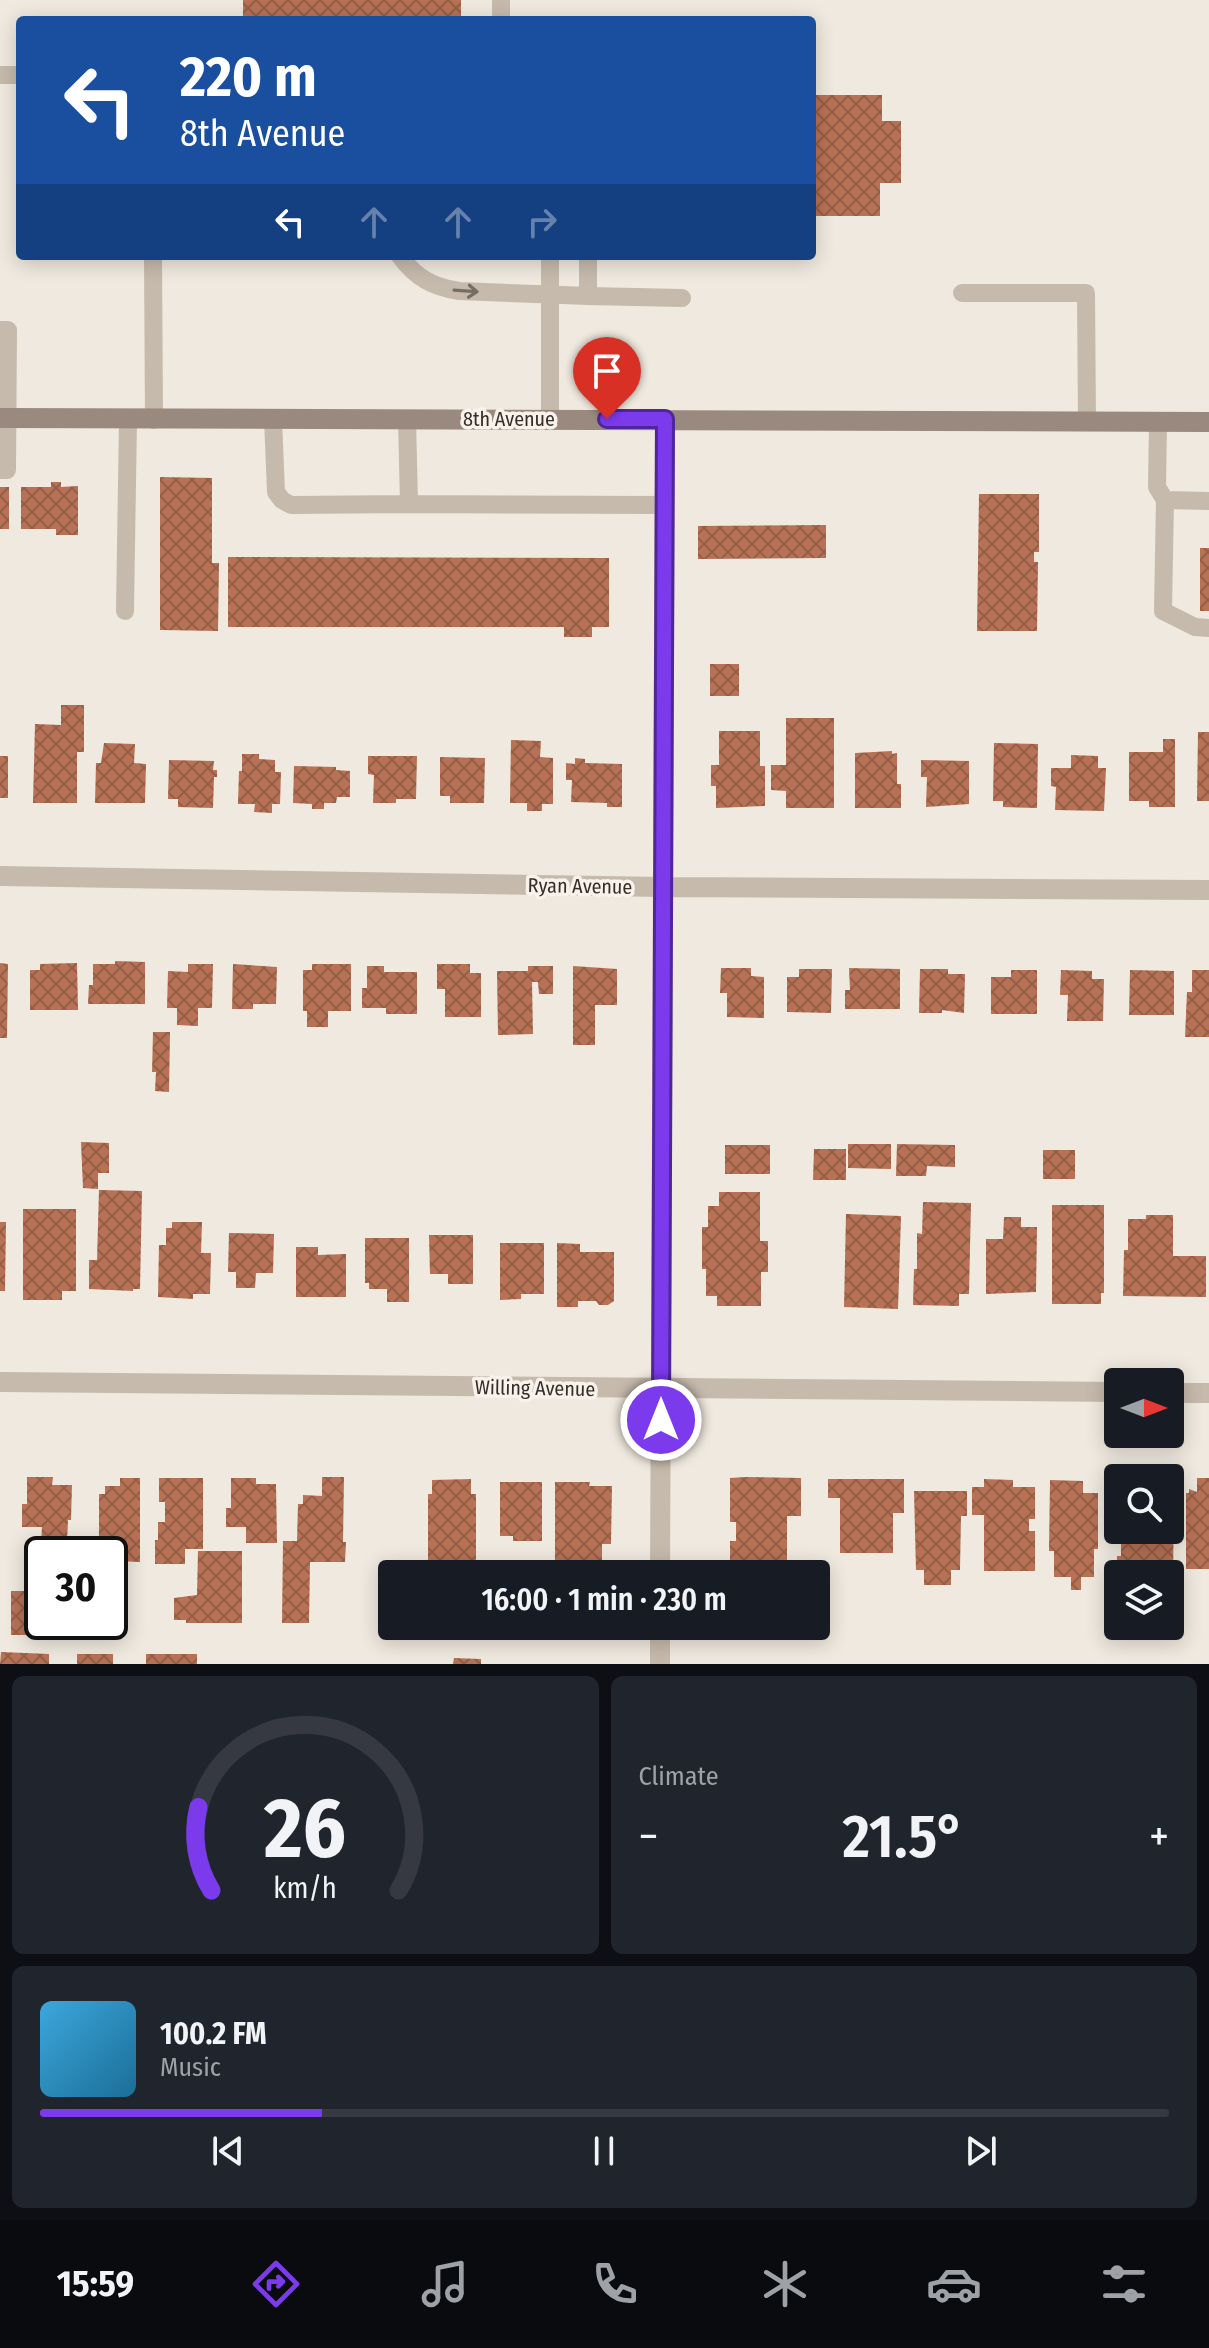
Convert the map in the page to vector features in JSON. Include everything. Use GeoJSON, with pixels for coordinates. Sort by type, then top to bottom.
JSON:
{"type":"FeatureCollection","features":[{"type":"Feature","properties":{"kind":"main road","name":"8th Avenue"},"geometry":{"type":"LineString","coordinates":[[3,418],[1209,422]]}},
{"type":"Feature","properties":{"kind":"street"},"geometry":{"type":"LineString","coordinates":[[660,1560],[665,419]]}},
{"type":"Feature","properties":{"kind":"street","name":"Ryan Avenue"},"geometry":{"type":"LineString","coordinates":[[0,876],[664,887],[1209,890]]}},
{"type":"Feature","properties":{"kind":"street","name":"Willing Avenue"},"geometry":{"type":"LineString","coordinates":[[0,1382],[1104,1392]]}},
{"type":"Feature","properties":{"kind":"street"},"geometry":{"type":"LineString","coordinates":[[1184,1393],[1209,1393]]}},
{"type":"Feature","properties":{"kind":"street"},"geometry":{"type":"LineString","coordinates":[[660,1640],[660,1664]]}},
{"type":"Feature","properties":{"kind":"lane"},"geometry":{"type":"LineString","coordinates":[[153,260],[154,420]]}},
{"type":"Feature","properties":{"kind":"lane"},"geometry":{"type":"LineString","coordinates":[[404,260],[428,284],[440,288],[550,295],[682,298]]}},
{"type":"Feature","properties":{"kind":"lane"},"geometry":{"type":"LineString","coordinates":[[550,260],[550,419]]}},
{"type":"Feature","properties":{"kind":"lane"},"geometry":{"type":"LineString","coordinates":[[588,260],[588,296]]}},
{"type":"Feature","properties":{"kind":"lane"},"geometry":{"type":"LineString","coordinates":[[962,293],[1086,293],[1087,422]]}},
{"type":"Feature","properties":{"kind":"lane"},"geometry":{"type":"LineString","coordinates":[[0,330],[8,330],[3,418],[7,470],[0,470]]}},
{"type":"Feature","properties":{"kind":"lane"},"geometry":{"type":"LineString","coordinates":[[125,611],[128,419]]}},
{"type":"Feature","properties":{"kind":"lane"},"geometry":{"type":"LineString","coordinates":[[273,419],[276,492],[291,505],[665,505]]}},
{"type":"Feature","properties":{"kind":"lane"},"geometry":{"type":"LineString","coordinates":[[407,419],[409,504]]}},
{"type":"Feature","properties":{"kind":"lane"},"geometry":{"type":"LineString","coordinates":[[1158,422],[1157,487],[1165,500],[1163,611],[1195,627],[1209,628]]}},
{"type":"Feature","properties":{"kind":"lane"},"geometry":{"type":"LineString","coordinates":[[1165,500],[1209,501]]}},
{"type":"Feature","properties":{"kind":"building"},"geometry":{"type":"Polygon","coordinates":[[[243,0],[461,0],[461,16],[243,16],[243,0]]]}},
{"type":"Feature","properties":{"kind":"building"},"geometry":{"type":"Polygon","coordinates":[[[816,95],[882,95],[882,121],[901,121],[901,183],[880,183],[880,216],[816,216],[816,95]]]}},
{"type":"Feature","properties":{"kind":"building"},"geometry":{"type":"Polygon","coordinates":[[[160,477],[212,478],[212,563],[219,563],[218,631],[160,630],[160,477]]]}},
{"type":"Feature","properties":{"kind":"building"},"geometry":{"type":"Polygon","coordinates":[[[51,482],[61,482],[61,487],[78,486],[78,535],[56,535],[56,529],[21,529],[21,487],[51,487],[51,482]]]}},
{"type":"Feature","properties":{"kind":"building"},"geometry":{"type":"Polygon","coordinates":[[[0,487],[9,487],[9,529],[0,529],[0,487]]]}},
{"type":"Feature","properties":{"kind":"building"},"geometry":{"type":"Polygon","coordinates":[[[979,494],[1039,494],[1039,552],[1034,552],[1034,562],[1038,562],[1037,631],[977,631],[979,494]]]}},
{"type":"Feature","properties":{"kind":"building"},"geometry":{"type":"Polygon","coordinates":[[[826,525],[826,558],[698,559],[698,526],[826,525]]]}},
{"type":"Feature","properties":{"kind":"building"},"geometry":{"type":"Polygon","coordinates":[[[1200,548],[1209,548],[1209,611],[1200,611],[1200,548]]]}},
{"type":"Feature","properties":{"kind":"building"},"geometry":{"type":"Polygon","coordinates":[[[228,557],[609,558],[609,627],[592,627],[592,637],[564,637],[564,627],[228,627],[228,557]]]}},
{"type":"Feature","properties":{"kind":"building"},"geometry":{"type":"Polygon","coordinates":[[[710,664],[739,664],[739,696],[710,696],[710,664]]]}},
{"type":"Feature","properties":{"kind":"building"},"geometry":{"type":"Polygon","coordinates":[[[61,705],[84,705],[84,752],[77,752],[77,803],[33,803],[35,724],[61,725],[61,705]]]}},
{"type":"Feature","properties":{"kind":"building"},"geometry":{"type":"Polygon","coordinates":[[[786,718],[834,718],[834,808],[786,808],[786,791],[771,790],[771,765],[786,765],[786,718]]]}},
{"type":"Feature","properties":{"kind":"building"},"geometry":{"type":"Polygon","coordinates":[[[719,731],[760,731],[760,766],[765,766],[765,806],[716,808],[716,786],[711,786],[711,765],[719,765],[719,731]]]}},
{"type":"Feature","properties":{"kind":"building"},"geometry":{"type":"Polygon","coordinates":[[[1198,732],[1209,732],[1209,801],[1197,801],[1198,732]]]}},
{"type":"Feature","properties":{"kind":"building"},"geometry":{"type":"Polygon","coordinates":[[[1163,739],[1175,739],[1175,807],[1149,807],[1149,801],[1129,801],[1129,752],[1163,752],[1163,739]]]}},
{"type":"Feature","properties":{"kind":"building"},"geometry":{"type":"Polygon","coordinates":[[[511,740],[541,741],[540,757],[553,758],[553,804],[542,804],[542,811],[527,811],[527,803],[510,803],[511,740]]]}},
{"type":"Feature","properties":{"kind":"building"},"geometry":{"type":"Polygon","coordinates":[[[104,743],[135,744],[134,763],[146,764],[145,803],[95,803],[96,763],[101,763],[104,743]]]}},
{"type":"Feature","properties":{"kind":"building"},"geometry":{"type":"Polygon","coordinates":[[[994,743],[1038,744],[1037,808],[1003,807],[1003,801],[993,801],[994,743]]]}},
{"type":"Feature","properties":{"kind":"building"},"geometry":{"type":"Polygon","coordinates":[[[892,751],[892,754],[897,753],[901,808],[855,808],[855,753],[892,751]]]}},
{"type":"Feature","properties":{"kind":"building"},"geometry":{"type":"Polygon","coordinates":[[[242,754],[259,754],[259,759],[275,760],[275,772],[281,772],[280,804],[272,804],[272,813],[254,812],[255,804],[238,804],[242,754]]]}},
{"type":"Feature","properties":{"kind":"building"},"geometry":{"type":"Polygon","coordinates":[[[1071,755],[1098,756],[1098,768],[1106,768],[1104,811],[1055,810],[1056,787],[1051,786],[1051,768],[1071,768],[1071,755]]]}},
{"type":"Feature","properties":{"kind":"building"},"geometry":{"type":"Polygon","coordinates":[[[0,756],[8,756],[8,798],[0,798],[0,756]]]}},
{"type":"Feature","properties":{"kind":"building"},"geometry":{"type":"Polygon","coordinates":[[[368,756],[417,756],[416,799],[373,803],[374,775],[368,774],[368,756]]]}},
{"type":"Feature","properties":{"kind":"building"},"geometry":{"type":"Polygon","coordinates":[[[440,757],[485,758],[484,803],[450,803],[450,796],[440,796],[440,757]]]}},
{"type":"Feature","properties":{"kind":"building"},"geometry":{"type":"Polygon","coordinates":[[[575,758],[585,759],[585,763],[622,764],[622,807],[607,807],[607,803],[571,802],[572,780],[566,780],[566,763],[575,764],[575,758]]]}},
{"type":"Feature","properties":{"kind":"building"},"geometry":{"type":"Polygon","coordinates":[[[169,760],[214,761],[213,770],[217,770],[217,777],[214,777],[213,808],[178,807],[178,799],[168,799],[169,760]]]}},
{"type":"Feature","properties":{"kind":"building"},"geometry":{"type":"Polygon","coordinates":[[[921,760],[969,761],[969,804],[926,807],[927,777],[921,777],[921,760]]]}},
{"type":"Feature","properties":{"kind":"building"},"geometry":{"type":"Polygon","coordinates":[[[294,766],[336,767],[336,770],[350,771],[350,797],[337,797],[336,803],[324,803],[324,809],[312,809],[312,804],[293,803],[294,766]]]}},
{"type":"Feature","properties":{"kind":"building"},"geometry":{"type":"Polygon","coordinates":[[[115,961],[145,962],[145,1004],[88,1004],[89,985],[93,985],[93,964],[115,964],[115,961]]]}},
{"type":"Feature","properties":{"kind":"building"},"geometry":{"type":"Polygon","coordinates":[[[0,963],[8,964],[7,1038],[0,1038],[0,963]]]}},
{"type":"Feature","properties":{"kind":"building"},"geometry":{"type":"Polygon","coordinates":[[[77,963],[78,1010],[30,1010],[30,970],[40,970],[40,964],[77,963]]]}},
{"type":"Feature","properties":{"kind":"building"},"geometry":{"type":"Polygon","coordinates":[[[188,964],[213,964],[212,1008],[198,1008],[198,1026],[177,1025],[177,1008],[167,1008],[168,971],[188,972],[188,964]]]}},
{"type":"Feature","properties":{"kind":"building"},"geometry":{"type":"Polygon","coordinates":[[[233,964],[277,967],[276,1004],[253,1004],[253,1009],[232,1009],[233,964]]]}},
{"type":"Feature","properties":{"kind":"building"},"geometry":{"type":"Polygon","coordinates":[[[312,964],[351,964],[351,1011],[328,1011],[328,1027],[307,1027],[307,1011],[303,1011],[303,970],[312,970],[312,964]]]}},
{"type":"Feature","properties":{"kind":"building"},"geometry":{"type":"Polygon","coordinates":[[[437,964],[470,964],[470,973],[481,973],[481,1017],[445,1017],[445,989],[437,989],[437,964]]]}},
{"type":"Feature","properties":{"kind":"building"},"geometry":{"type":"Polygon","coordinates":[[[367,966],[384,966],[384,972],[417,972],[417,1014],[386,1014],[386,1008],[362,1008],[362,988],[367,988],[367,966]]]}},
{"type":"Feature","properties":{"kind":"building"},"geometry":{"type":"Polygon","coordinates":[[[528,966],[553,966],[553,994],[539,994],[538,982],[532,982],[533,1034],[498,1035],[497,971],[528,971],[528,966]]]}},
{"type":"Feature","properties":{"kind":"building"},"geometry":{"type":"Polygon","coordinates":[[[573,966],[617,969],[617,1005],[595,1005],[595,1045],[573,1045],[573,966]]]}},
{"type":"Feature","properties":{"kind":"building"},"geometry":{"type":"Polygon","coordinates":[[[721,968],[751,968],[751,976],[764,977],[764,1018],[727,1017],[727,993],[720,993],[721,968]]]}},
{"type":"Feature","properties":{"kind":"building"},"geometry":{"type":"Polygon","coordinates":[[[849,968],[900,969],[900,1009],[845,1009],[845,990],[850,990],[849,968]]]}},
{"type":"Feature","properties":{"kind":"building"},"geometry":{"type":"Polygon","coordinates":[[[799,969],[832,969],[831,1013],[787,1012],[787,977],[799,977],[799,969]]]}},
{"type":"Feature","properties":{"kind":"building"},"geometry":{"type":"Polygon","coordinates":[[[920,969],[948,969],[948,974],[965,974],[964,1013],[942,1010],[942,1013],[919,1013],[920,969]]]}},
{"type":"Feature","properties":{"kind":"building"},"geometry":{"type":"Polygon","coordinates":[[[1011,970],[1037,970],[1037,1014],[991,1014],[991,977],[1011,977],[1011,970]]]}},
{"type":"Feature","properties":{"kind":"building"},"geometry":{"type":"Polygon","coordinates":[[[1061,970],[1092,971],[1092,979],[1104,979],[1103,1021],[1067,1021],[1068,995],[1060,995],[1061,970]]]}},
{"type":"Feature","properties":{"kind":"building"},"geometry":{"type":"Polygon","coordinates":[[[1130,970],[1174,971],[1174,1015],[1129,1015],[1130,970]]]}},
{"type":"Feature","properties":{"kind":"building"},"geometry":{"type":"Polygon","coordinates":[[[1192,970],[1209,970],[1209,1037],[1185,1037],[1187,992],[1192,992],[1192,970]]]}},
{"type":"Feature","properties":{"kind":"building"},"geometry":{"type":"Polygon","coordinates":[[[153,1032],[170,1032],[169,1092],[155,1091],[153,1032]]]}},
{"type":"Feature","properties":{"kind":"building"},"geometry":{"type":"Polygon","coordinates":[[[81,1142],[109,1143],[109,1173],[98,1173],[98,1189],[83,1188],[81,1142]]]}},
{"type":"Feature","properties":{"kind":"building"},"geometry":{"type":"Polygon","coordinates":[[[848,1144],[891,1144],[891,1169],[848,1168],[848,1144]]]}},
{"type":"Feature","properties":{"kind":"building"},"geometry":{"type":"Polygon","coordinates":[[[897,1144],[955,1145],[955,1167],[927,1166],[926,1176],[896,1176],[897,1144]]]}},
{"type":"Feature","properties":{"kind":"building"},"geometry":{"type":"Polygon","coordinates":[[[725,1145],[770,1145],[770,1174],[725,1174],[725,1145]]]}},
{"type":"Feature","properties":{"kind":"building"},"geometry":{"type":"Polygon","coordinates":[[[814,1149],[846,1149],[846,1180],[813,1180],[814,1149]]]}},
{"type":"Feature","properties":{"kind":"building"},"geometry":{"type":"Polygon","coordinates":[[[1043,1150],[1075,1150],[1075,1179],[1043,1179],[1043,1150]]]}},
{"type":"Feature","properties":{"kind":"building"},"geometry":{"type":"Polygon","coordinates":[[[99,1190],[142,1191],[140,1289],[89,1289],[89,1260],[97,1260],[99,1190]]]}},
{"type":"Feature","properties":{"kind":"building"},"geometry":{"type":"Polygon","coordinates":[[[719,1192],[760,1192],[760,1241],[768,1241],[768,1272],[761,1272],[761,1306],[717,1306],[717,1296],[706,1296],[706,1269],[702,1269],[702,1227],[708,1227],[708,1206],[719,1206],[719,1192]]]}},
{"type":"Feature","properties":{"kind":"building"},"geometry":{"type":"Polygon","coordinates":[[[923,1202],[971,1203],[969,1294],[959,1294],[959,1306],[913,1305],[917,1233],[922,1234],[923,1202]]]}},
{"type":"Feature","properties":{"kind":"building"},"geometry":{"type":"Polygon","coordinates":[[[1052,1205],[1104,1205],[1104,1293],[1101,1293],[1101,1304],[1052,1304],[1052,1205]]]}},
{"type":"Feature","properties":{"kind":"building"},"geometry":{"type":"Polygon","coordinates":[[[23,1209],[76,1209],[76,1291],[62,1291],[62,1300],[23,1300],[23,1209]]]}},
{"type":"Feature","properties":{"kind":"building"},"geometry":{"type":"Polygon","coordinates":[[[846,1214],[901,1216],[898,1309],[844,1307],[846,1214]]]}},
{"type":"Feature","properties":{"kind":"building"},"geometry":{"type":"Polygon","coordinates":[[[1146,1215],[1173,1215],[1173,1256],[1206,1256],[1206,1297],[1123,1296],[1128,1219],[1146,1219],[1146,1215]]]}},
{"type":"Feature","properties":{"kind":"building"},"geometry":{"type":"Polygon","coordinates":[[[1004,1217],[1021,1217],[1021,1227],[1037,1227],[1036,1292],[986,1294],[986,1239],[1003,1239],[1004,1217]]]}},
{"type":"Feature","properties":{"kind":"building"},"geometry":{"type":"Polygon","coordinates":[[[0,1222],[6,1222],[5,1291],[0,1291],[0,1222]]]}},
{"type":"Feature","properties":{"kind":"building"},"geometry":{"type":"Polygon","coordinates":[[[172,1222],[202,1222],[201,1253],[211,1253],[210,1294],[193,1294],[193,1299],[158,1297],[159,1245],[166,1245],[166,1228],[172,1228],[172,1222]]]}},
{"type":"Feature","properties":{"kind":"building"},"geometry":{"type":"Polygon","coordinates":[[[229,1233],[274,1234],[273,1273],[256,1273],[255,1288],[236,1288],[236,1272],[228,1272],[229,1233]]]}},
{"type":"Feature","properties":{"kind":"building"},"geometry":{"type":"Polygon","coordinates":[[[429,1235],[473,1235],[473,1284],[448,1284],[448,1274],[430,1274],[429,1235]]]}},
{"type":"Feature","properties":{"kind":"building"},"geometry":{"type":"Polygon","coordinates":[[[365,1238],[409,1238],[409,1302],[387,1302],[387,1289],[369,1289],[369,1283],[365,1283],[365,1238]]]}},
{"type":"Feature","properties":{"kind":"building"},"geometry":{"type":"Polygon","coordinates":[[[500,1243],[544,1243],[544,1294],[521,1294],[521,1299],[500,1300],[500,1243]]]}},
{"type":"Feature","properties":{"kind":"building"},"geometry":{"type":"Polygon","coordinates":[[[557,1243],[580,1244],[580,1252],[614,1252],[614,1301],[599,1305],[596,1301],[578,1301],[578,1307],[557,1307],[557,1243]]]}},
{"type":"Feature","properties":{"kind":"building"},"geometry":{"type":"Polygon","coordinates":[[[296,1247],[318,1247],[318,1255],[346,1254],[346,1297],[296,1297],[296,1247]]]}},
{"type":"Feature","properties":{"kind":"building"},"geometry":{"type":"Polygon","coordinates":[[[27,1477],[53,1477],[52,1485],[72,1485],[67,1536],[41,1536],[42,1527],[22,1527],[22,1504],[27,1504],[27,1477]]]}},
{"type":"Feature","properties":{"kind":"building"},"geometry":{"type":"Polygon","coordinates":[[[322,1477],[344,1477],[345,1562],[310,1562],[309,1623],[282,1623],[283,1541],[297,1541],[298,1504],[303,1504],[303,1495],[322,1496],[322,1477]]]}},
{"type":"Feature","properties":{"kind":"building"},"geometry":{"type":"Polygon","coordinates":[[[120,1478],[140,1478],[140,1562],[128,1562],[128,1536],[99,1536],[99,1494],[105,1494],[105,1486],[120,1486],[120,1478]]]}},
{"type":"Feature","properties":{"kind":"building"},"geometry":{"type":"Polygon","coordinates":[[[159,1478],[203,1478],[203,1549],[185,1549],[185,1564],[155,1564],[158,1522],[165,1522],[165,1502],[159,1502],[159,1478]]]}},
{"type":"Feature","properties":{"kind":"building"},"geometry":{"type":"Polygon","coordinates":[[[231,1478],[256,1478],[256,1484],[276,1484],[277,1543],[246,1543],[246,1527],[226,1527],[226,1508],[231,1508],[231,1478]]]}},
{"type":"Feature","properties":{"kind":"building"},"geometry":{"type":"Polygon","coordinates":[[[730,1478],[801,1478],[801,1516],[787,1516],[787,1560],[730,1560],[730,1541],[736,1541],[736,1522],[730,1522],[730,1478]]]}},
{"type":"Feature","properties":{"kind":"building"},"geometry":{"type":"Polygon","coordinates":[[[1197,1478],[1209,1478],[1209,1569],[1186,1569],[1186,1493],[1189,1489],[1197,1492],[1197,1478]]]}},
{"type":"Feature","properties":{"kind":"building"},"geometry":{"type":"Polygon","coordinates":[[[471,1479],[471,1494],[476,1494],[476,1560],[428,1560],[428,1494],[432,1494],[432,1480],[471,1479]]]}},
{"type":"Feature","properties":{"kind":"building"},"geometry":{"type":"Polygon","coordinates":[[[828,1479],[904,1479],[904,1513],[893,1513],[893,1553],[840,1553],[840,1498],[828,1498],[828,1479]]]}},
{"type":"Feature","properties":{"kind":"building"},"geometry":{"type":"Polygon","coordinates":[[[984,1479],[1013,1480],[1013,1487],[1035,1487],[1035,1519],[1029,1519],[1029,1531],[1035,1531],[1035,1571],[984,1571],[984,1515],[972,1515],[972,1487],[984,1487],[984,1479]]]}},
{"type":"Feature","properties":{"kind":"building"},"geometry":{"type":"Polygon","coordinates":[[[1050,1480],[1083,1481],[1083,1493],[1098,1493],[1098,1549],[1094,1549],[1094,1577],[1081,1577],[1081,1590],[1071,1590],[1071,1577],[1054,1577],[1054,1551],[1049,1551],[1050,1480]]]}},
{"type":"Feature","properties":{"kind":"building"},"geometry":{"type":"Polygon","coordinates":[[[500,1482],[542,1482],[542,1541],[513,1541],[513,1536],[500,1536],[500,1482]]]}},
{"type":"Feature","properties":{"kind":"building"},"geometry":{"type":"Polygon","coordinates":[[[555,1482],[590,1482],[589,1486],[612,1486],[611,1544],[602,1544],[602,1560],[555,1560],[555,1482]]]}},
{"type":"Feature","properties":{"kind":"building"},"geometry":{"type":"Polygon","coordinates":[[[914,1491],[967,1491],[967,1516],[961,1516],[960,1570],[951,1570],[951,1585],[924,1585],[924,1570],[916,1570],[914,1491]]]}},
{"type":"Feature","properties":{"kind":"building"},"geometry":{"type":"Polygon","coordinates":[[[1121,1544],[1173,1544],[1173,1560],[1117,1560],[1117,1556],[1121,1556],[1121,1544]]]}},
{"type":"Feature","properties":{"kind":"building"},"geometry":{"type":"Polygon","coordinates":[[[198,1551],[242,1551],[242,1623],[186,1623],[186,1620],[174,1620],[174,1598],[197,1595],[198,1551]]]}},
{"type":"Feature","properties":{"kind":"building"},"geometry":{"type":"Polygon","coordinates":[[[11,1591],[24,1591],[24,1635],[11,1635],[11,1591]]]}},
{"type":"Feature","properties":{"kind":"building"},"geometry":{"type":"Polygon","coordinates":[[[1,1652],[49,1654],[49,1664],[0,1664],[1,1652]]]}},
{"type":"Feature","properties":{"kind":"building"},"geometry":{"type":"Polygon","coordinates":[[[77,1654],[113,1654],[113,1664],[77,1664],[77,1654]]]}},
{"type":"Feature","properties":{"kind":"building"},"geometry":{"type":"Polygon","coordinates":[[[146,1654],[197,1654],[197,1664],[146,1664],[146,1654]]]}},
{"type":"Feature","properties":{"kind":"building"},"geometry":{"type":"Polygon","coordinates":[[[454,1658],[481,1659],[481,1664],[453,1664],[454,1658]]]}},
{"type":"Feature","properties":{"kind":"route"},"geometry":{"type":"LineString","coordinates":[[607,419],[665,419],[661,1420]]}}]}
